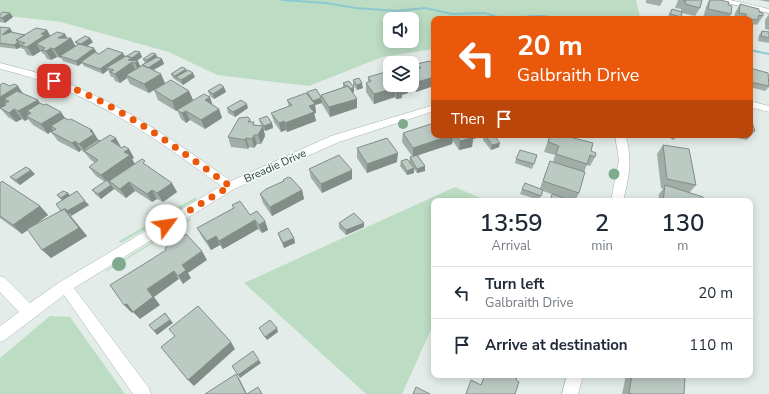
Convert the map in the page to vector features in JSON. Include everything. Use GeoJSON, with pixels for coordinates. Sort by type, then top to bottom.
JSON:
{"type":"FeatureCollection","features":[{"type":"Feature","properties":{"kind":"street"},"geometry":{"type":"LineString","coordinates":[[719,0],[769,11]]}},
{"type":"Feature","properties":{"kind":"street"},"geometry":{"type":"LineString","coordinates":[[0,66],[39,76],[69,86],[110,106],[146,127],[230,186]]}},
{"type":"Feature","properties":{"kind":"street"},"geometry":{"type":"LineString","coordinates":[[753,105],[769,109]]}},
{"type":"Feature","properties":{"kind":"street","name":"Breadie Drive"},"geometry":{"type":"LineString","coordinates":[[0,335],[65,286],[230,186],[335,138],[431,109]]}},
{"type":"Feature","properties":{"kind":"street"},"geometry":{"type":"LineString","coordinates":[[618,198],[625,169],[626,149],[621,138]]}},
{"type":"Feature","properties":{"kind":"street"},"geometry":{"type":"LineString","coordinates":[[0,282],[29,312]]}},
{"type":"Feature","properties":{"kind":"street"},"geometry":{"type":"LineString","coordinates":[[65,286],[143,394]]}},
{"type":"Feature","properties":{"kind":"street"},"geometry":{"type":"LineString","coordinates":[[570,394],[574,378]]}},
{"type":"Feature","properties":{"kind":"green space"},"geometry":{"type":"Polygon","coordinates":[[[0,0],[636,0],[640,16],[431,16],[431,49],[383,56],[309,86],[217,75],[169,52],[61,22],[0,15],[0,0]]]}},
{"type":"Feature","properties":{"kind":"green space"},"geometry":{"type":"Polygon","coordinates":[[[455,187],[480,198],[431,198],[431,330],[402,394],[366,394],[244,283],[455,187]]]}},
{"type":"Feature","properties":{"kind":"green space"},"geometry":{"type":"Polygon","coordinates":[[[196,197],[196,200],[121,243],[119,241],[196,197]]]}},
{"type":"Feature","properties":{"kind":"green space"},"geometry":{"type":"Polygon","coordinates":[[[190,219],[191,220],[104,273],[108,269],[190,219]]]}},
{"type":"Feature","properties":{"kind":"green space"},"geometry":{"type":"Polygon","coordinates":[[[50,316],[70,317],[125,394],[0,394],[0,358],[50,316]]]}},
{"type":"Feature","properties":{"kind":"building"},"geometry":{"type":"Polygon","coordinates":[[[683,0],[702,0],[700,8],[685,4],[686,1],[683,0]]]}},
{"type":"Feature","properties":{"kind":"building"},"geometry":{"type":"Polygon","coordinates":[[[710,0],[729,2],[728,5],[732,6],[731,14],[708,9],[710,0]]]}},
{"type":"Feature","properties":{"kind":"building"},"geometry":{"type":"Polygon","coordinates":[[[740,4],[759,9],[759,12],[763,13],[763,16],[759,15],[757,20],[753,19],[753,16],[746,16],[746,14],[739,13],[740,4]]]}},
{"type":"Feature","properties":{"kind":"building"},"geometry":{"type":"Polygon","coordinates":[[[672,9],[682,12],[681,16],[670,14],[672,9]]]}},
{"type":"Feature","properties":{"kind":"building"},"geometry":{"type":"Polygon","coordinates":[[[3,12],[10,13],[0,18],[0,14],[3,12]]]}},
{"type":"Feature","properties":{"kind":"building"},"geometry":{"type":"Polygon","coordinates":[[[0,27],[10,28],[2,35],[11,32],[25,35],[16,40],[18,42],[14,45],[0,43],[0,27]]]}},
{"type":"Feature","properties":{"kind":"building"},"geometry":{"type":"Polygon","coordinates":[[[36,28],[47,30],[41,34],[45,35],[27,47],[21,46],[25,43],[16,40],[36,28]]]}},
{"type":"Feature","properties":{"kind":"building"},"geometry":{"type":"Polygon","coordinates":[[[762,31],[769,32],[769,38],[761,36],[762,31]]]}},
{"type":"Feature","properties":{"kind":"building"},"geometry":{"type":"Polygon","coordinates":[[[57,32],[65,34],[58,38],[71,38],[54,49],[51,48],[46,51],[41,50],[45,48],[36,44],[57,32]]]}},
{"type":"Feature","properties":{"kind":"building"},"geometry":{"type":"Polygon","coordinates":[[[85,36],[90,38],[81,44],[75,42],[85,36]]]}},
{"type":"Feature","properties":{"kind":"building"},"geometry":{"type":"Polygon","coordinates":[[[79,44],[94,48],[76,61],[60,56],[79,44]]]}},
{"type":"Feature","properties":{"kind":"building"},"geometry":{"type":"Polygon","coordinates":[[[108,48],[123,53],[100,69],[81,62],[95,52],[99,54],[108,48]]]}},
{"type":"Feature","properties":{"kind":"building"},"geometry":{"type":"Polygon","coordinates":[[[135,51],[140,52],[132,58],[127,56],[135,51]]]}},
{"type":"Feature","properties":{"kind":"building"},"geometry":{"type":"Polygon","coordinates":[[[152,53],[156,54],[147,60],[143,59],[152,53]]]}},
{"type":"Feature","properties":{"kind":"building"},"geometry":{"type":"Polygon","coordinates":[[[126,56],[132,58],[128,60],[138,61],[135,63],[132,62],[115,74],[110,72],[114,70],[106,68],[126,56]]]}},
{"type":"Feature","properties":{"kind":"building"},"geometry":{"type":"Polygon","coordinates":[[[157,57],[162,59],[148,68],[142,65],[157,57]]]}},
{"type":"Feature","properties":{"kind":"building"},"geometry":{"type":"Polygon","coordinates":[[[430,61],[431,78],[419,81],[419,68],[421,68],[419,64],[430,61]]]}},
{"type":"Feature","properties":{"kind":"building"},"geometry":{"type":"Polygon","coordinates":[[[143,65],[161,74],[144,84],[126,75],[143,65]]]}},
{"type":"Feature","properties":{"kind":"building"},"geometry":{"type":"Polygon","coordinates":[[[182,67],[186,69],[175,76],[171,74],[182,67]]]}},
{"type":"Feature","properties":{"kind":"building"},"geometry":{"type":"Polygon","coordinates":[[[753,69],[768,73],[769,86],[753,83],[753,69]]]}},
{"type":"Feature","properties":{"kind":"building"},"geometry":{"type":"Polygon","coordinates":[[[188,70],[193,73],[181,80],[176,77],[188,70]]]}},
{"type":"Feature","properties":{"kind":"building"},"geometry":{"type":"Polygon","coordinates":[[[383,73],[383,91],[374,94],[366,83],[371,81],[368,77],[383,73]]]}},
{"type":"Feature","properties":{"kind":"building"},"geometry":{"type":"Polygon","coordinates":[[[359,78],[362,83],[357,85],[353,80],[359,78]]]}},
{"type":"Feature","properties":{"kind":"building"},"geometry":{"type":"Polygon","coordinates":[[[171,80],[189,91],[172,101],[154,90],[171,80]]]}},
{"type":"Feature","properties":{"kind":"building"},"geometry":{"type":"Polygon","coordinates":[[[349,81],[354,87],[350,89],[343,83],[349,81]]]}},
{"type":"Feature","properties":{"kind":"building"},"geometry":{"type":"Polygon","coordinates":[[[3,83],[10,86],[14,84],[18,86],[0,97],[0,85],[3,83]]]}},
{"type":"Feature","properties":{"kind":"building"},"geometry":{"type":"Polygon","coordinates":[[[220,84],[224,87],[213,94],[208,91],[220,84]]]}},
{"type":"Feature","properties":{"kind":"building"},"geometry":{"type":"Polygon","coordinates":[[[348,86],[357,99],[329,107],[321,95],[348,86]]]}},
{"type":"Feature","properties":{"kind":"building"},"geometry":{"type":"Polygon","coordinates":[[[316,89],[321,98],[313,101],[307,92],[316,89]]]}},
{"type":"Feature","properties":{"kind":"building"},"geometry":{"type":"Polygon","coordinates":[[[17,91],[38,100],[18,111],[14,109],[9,113],[0,108],[6,105],[4,104],[9,101],[4,99],[17,91]]]}},
{"type":"Feature","properties":{"kind":"building"},"geometry":{"type":"Polygon","coordinates":[[[306,93],[315,104],[309,106],[314,112],[285,123],[284,121],[279,123],[271,113],[292,105],[287,100],[306,93]]]}},
{"type":"Feature","properties":{"kind":"building"},"geometry":{"type":"Polygon","coordinates":[[[204,94],[210,97],[205,100],[219,109],[201,120],[186,111],[182,113],[177,110],[204,94]]]}},
{"type":"Feature","properties":{"kind":"building"},"geometry":{"type":"Polygon","coordinates":[[[241,100],[247,104],[233,112],[227,108],[241,100]]]}},
{"type":"Feature","properties":{"kind":"building"},"geometry":{"type":"Polygon","coordinates":[[[40,103],[44,105],[46,104],[61,112],[41,124],[26,116],[31,113],[27,111],[40,103]]]}},
{"type":"Feature","properties":{"kind":"building"},"geometry":{"type":"Polygon","coordinates":[[[267,116],[272,123],[264,126],[259,119],[267,116]]]}},
{"type":"Feature","properties":{"kind":"building"},"geometry":{"type":"Polygon","coordinates":[[[248,117],[250,119],[248,122],[254,122],[253,125],[263,126],[258,135],[254,135],[252,139],[246,138],[245,140],[228,137],[239,118],[248,117]]]}},
{"type":"Feature","properties":{"kind":"building"},"geometry":{"type":"Polygon","coordinates":[[[64,118],[69,120],[71,119],[92,130],[90,131],[94,134],[79,144],[75,141],[72,143],[51,132],[56,129],[51,126],[64,118]]]}},
{"type":"Feature","properties":{"kind":"building"},"geometry":{"type":"Polygon","coordinates":[[[431,124],[431,138],[443,138],[413,148],[403,133],[431,124]]]}},
{"type":"Feature","properties":{"kind":"building"},"geometry":{"type":"Polygon","coordinates":[[[110,135],[116,138],[111,141],[122,148],[124,146],[129,149],[124,152],[130,155],[101,175],[89,167],[98,160],[84,151],[110,135]]]}},
{"type":"Feature","properties":{"kind":"building"},"geometry":{"type":"Polygon","coordinates":[[[387,138],[398,153],[367,164],[357,148],[387,138]]]}},
{"type":"Feature","properties":{"kind":"building"},"geometry":{"type":"Polygon","coordinates":[[[458,138],[470,138],[460,141],[458,138]]]}},
{"type":"Feature","properties":{"kind":"building"},"geometry":{"type":"Polygon","coordinates":[[[487,138],[496,138],[500,143],[492,145],[487,138]]]}},
{"type":"Feature","properties":{"kind":"building"},"geometry":{"type":"Polygon","coordinates":[[[549,138],[574,138],[593,143],[591,151],[596,153],[595,157],[590,155],[587,164],[556,154],[559,146],[548,142],[549,138]]]}},
{"type":"Feature","properties":{"kind":"building"},"geometry":{"type":"Polygon","coordinates":[[[98,140],[100,141],[86,150],[84,149],[98,140]]]}},
{"type":"Feature","properties":{"kind":"building"},"geometry":{"type":"Polygon","coordinates":[[[663,145],[689,149],[696,185],[667,179],[663,145]]]}},
{"type":"Feature","properties":{"kind":"building"},"geometry":{"type":"Polygon","coordinates":[[[520,150],[537,155],[534,164],[516,159],[520,150]]]}},
{"type":"Feature","properties":{"kind":"building"},"geometry":{"type":"Polygon","coordinates":[[[339,155],[352,170],[321,184],[309,169],[339,155]]]}},
{"type":"Feature","properties":{"kind":"building"},"geometry":{"type":"Polygon","coordinates":[[[417,155],[425,166],[417,169],[410,157],[417,155]]]}},
{"type":"Feature","properties":{"kind":"building"},"geometry":{"type":"Polygon","coordinates":[[[142,159],[145,161],[143,163],[172,183],[157,193],[152,190],[147,194],[129,182],[120,189],[109,181],[142,159]]]}},
{"type":"Feature","properties":{"kind":"building"},"geometry":{"type":"Polygon","coordinates":[[[407,159],[414,168],[407,171],[401,161],[407,159]]]}},
{"type":"Feature","properties":{"kind":"building"},"geometry":{"type":"Polygon","coordinates":[[[550,161],[585,172],[579,193],[543,181],[550,161]]]}},
{"type":"Feature","properties":{"kind":"building"},"geometry":{"type":"Polygon","coordinates":[[[26,167],[31,170],[16,180],[10,177],[26,167]]]}},
{"type":"Feature","properties":{"kind":"building"},"geometry":{"type":"Polygon","coordinates":[[[288,177],[291,178],[302,190],[270,207],[260,194],[266,189],[284,181],[283,180],[288,177]]]}},
{"type":"Feature","properties":{"kind":"building"},"geometry":{"type":"Polygon","coordinates":[[[107,180],[111,185],[98,194],[92,190],[107,180]]]}},
{"type":"Feature","properties":{"kind":"building"},"geometry":{"type":"Polygon","coordinates":[[[2,181],[40,206],[13,225],[0,216],[0,183],[2,181]]]}},
{"type":"Feature","properties":{"kind":"building"},"geometry":{"type":"Polygon","coordinates":[[[525,183],[543,190],[541,196],[522,189],[525,183]]]}},
{"type":"Feature","properties":{"kind":"building"},"geometry":{"type":"Polygon","coordinates":[[[665,185],[703,197],[703,198],[663,198],[665,185]]]}},
{"type":"Feature","properties":{"kind":"building"},"geometry":{"type":"Polygon","coordinates":[[[63,191],[68,193],[61,198],[57,195],[63,191]]]}},
{"type":"Feature","properties":{"kind":"building"},"geometry":{"type":"Polygon","coordinates":[[[77,191],[85,201],[67,211],[64,209],[61,211],[56,204],[77,191]]]}},
{"type":"Feature","properties":{"kind":"building"},"geometry":{"type":"Polygon","coordinates":[[[552,194],[563,198],[551,198],[552,194]]]}},
{"type":"Feature","properties":{"kind":"building"},"geometry":{"type":"Polygon","coordinates":[[[240,201],[250,215],[257,211],[265,221],[259,225],[255,220],[219,241],[216,236],[207,241],[197,228],[234,208],[232,205],[240,201]]]}},
{"type":"Feature","properties":{"kind":"building"},"geometry":{"type":"Polygon","coordinates":[[[64,209],[79,228],[42,250],[27,229],[64,209]]]}},
{"type":"Feature","properties":{"kind":"building"},"geometry":{"type":"Polygon","coordinates":[[[354,213],[364,223],[346,230],[339,223],[354,213]]]}},
{"type":"Feature","properties":{"kind":"building"},"geometry":{"type":"Polygon","coordinates":[[[288,228],[294,238],[283,243],[278,233],[288,228]]]}},
{"type":"Feature","properties":{"kind":"building"},"geometry":{"type":"Polygon","coordinates":[[[186,234],[202,251],[182,265],[186,270],[178,276],[174,271],[147,289],[153,297],[133,312],[127,304],[124,305],[110,285],[166,250],[165,248],[186,234]]]}},
{"type":"Feature","properties":{"kind":"building"},"geometry":{"type":"Polygon","coordinates":[[[198,306],[231,342],[188,380],[161,347],[175,336],[169,329],[198,306]]]}},
{"type":"Feature","properties":{"kind":"building"},"geometry":{"type":"Polygon","coordinates":[[[165,313],[170,320],[154,331],[149,325],[165,313]]]}},
{"type":"Feature","properties":{"kind":"building"},"geometry":{"type":"Polygon","coordinates":[[[270,320],[277,328],[265,337],[259,328],[270,320]]]}},
{"type":"Feature","properties":{"kind":"building"},"geometry":{"type":"Polygon","coordinates":[[[253,351],[259,360],[238,375],[232,366],[253,351]]]}},
{"type":"Feature","properties":{"kind":"building"},"geometry":{"type":"Polygon","coordinates":[[[236,374],[246,394],[205,394],[236,374]]]}},
{"type":"Feature","properties":{"kind":"building"},"geometry":{"type":"Polygon","coordinates":[[[484,378],[516,378],[516,380],[519,382],[515,394],[466,394],[471,380],[481,385],[484,378]]]}},
{"type":"Feature","properties":{"kind":"building"},"geometry":{"type":"Polygon","coordinates":[[[632,378],[685,378],[684,394],[629,393],[632,378]]]}},
{"type":"Feature","properties":{"kind":"building"},"geometry":{"type":"Polygon","coordinates":[[[258,387],[262,394],[247,394],[258,387]]]}},
{"type":"Feature","properties":{"kind":"building"},"geometry":{"type":"Polygon","coordinates":[[[416,387],[430,394],[413,394],[416,387]]]}},
{"type":"Feature","properties":{"kind":"waterway"},"geometry":{"type":"LineString","coordinates":[[282,0],[326,3],[356,8],[396,11],[425,8],[452,14],[485,13],[495,16]]}},
{"type":"Feature","properties":{"kind":"waterway"},"geometry":{"type":"LineString","coordinates":[[531,16],[536,16]]}},
{"type":"Feature","properties":{"kind":"waterway"},"geometry":{"type":"LineString","coordinates":[[536,16],[545,16]]}},
{"type":"Feature","properties":{"kind":"waterway"},"geometry":{"type":"LineString","coordinates":[[753,51],[769,54]]}},
{"type":"Feature","properties":{"kind":"route"},"geometry":{"type":"LineString","coordinates":[[54,81],[69,86],[110,106],[146,127],[230,186],[166,225]]}}]}
